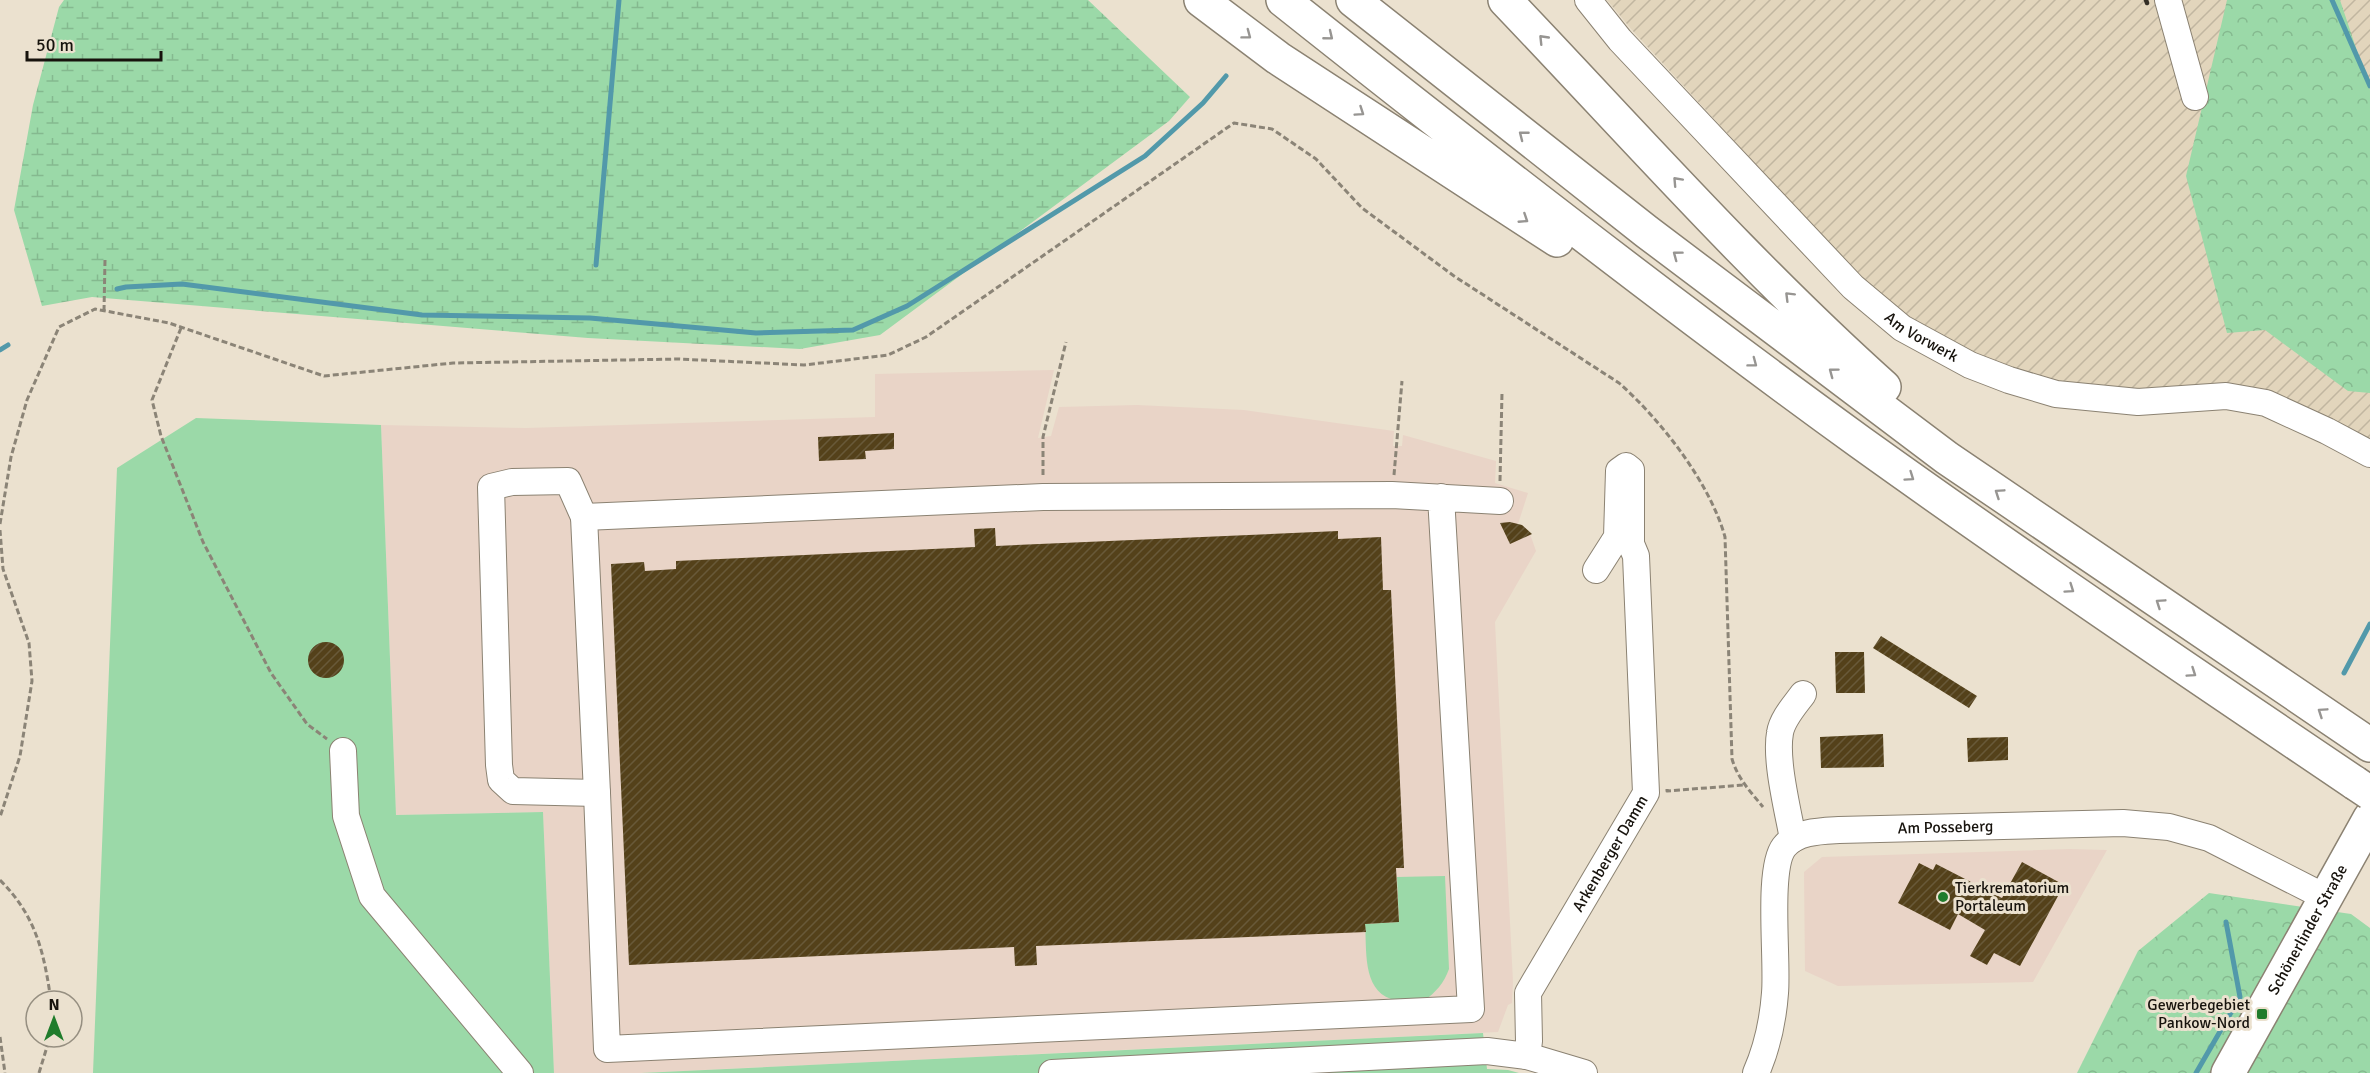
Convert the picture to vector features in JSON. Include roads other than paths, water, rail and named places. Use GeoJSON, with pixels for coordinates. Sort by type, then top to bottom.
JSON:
{"type":"FeatureCollection","features":[{"type":"Feature","properties":{"kind":"main road"},"geometry":{"type":"LineString","coordinates":[[1201,0],[1278,58],[1393,135],[1593,263],[1706,328]]}},
{"type":"Feature","properties":{"kind":"main road"},"geometry":{"type":"LineString","coordinates":[[1283,0],[1479,156],[1880,456],[2143,640],[2362,788]]}},
{"type":"Feature","properties":{"kind":"main road"},"geometry":{"type":"LineString","coordinates":[[1353,0],[1647,232],[1947,458],[2370,745]]}},
{"type":"Feature","properties":{"kind":"main road"},"geometry":{"type":"LineString","coordinates":[[1506,0],[1717,224],[1851,357],[1909,409],[1947,458]]}},
{"type":"Feature","properties":{"kind":"main road","name":"Schönerlinder Straße"},"geometry":{"type":"LineString","coordinates":[[2228,1073],[2370,818]]}},
{"type":"Feature","properties":{"kind":"street","name":"Am Vorwerk"},"geometry":{"type":"LineString","coordinates":[[1588,0],[1620,40],[1846,279],[1902,328],[1970,366],[2056,394],[2138,402],[2226,396],[2266,403],[2370,454]]}},
{"type":"Feature","properties":{"kind":"street"},"geometry":{"type":"LineString","coordinates":[[2168,0],[2196,97]]}},
{"type":"Feature","properties":{"kind":"street"},"geometry":{"type":"LineString","coordinates":[[597,793],[513,791],[501,780],[498,765],[491,487],[498,483],[568,481],[584,518],[597,793],[607,1049],[1471,1009],[1441,497]]}},
{"type":"Feature","properties":{"kind":"street"},"geometry":{"type":"LineString","coordinates":[[584,518],[1043,497],[1392,495],[1500,501]]}},
{"type":"Feature","properties":{"kind":"street","name":"Arkenberger Damm"},"geometry":{"type":"LineString","coordinates":[[1527,1056],[1529,1041],[1526,986],[1646,793],[1636,556],[1624,541],[1596,570]]}},
{"type":"Feature","properties":{"kind":"street"},"geometry":{"type":"LineString","coordinates":[[1756,1073],[1770,1029],[1775,993],[1776,879],[1779,855],[1793,839],[1780,759],[1780,733],[1786,718],[1803,694]]}},
{"type":"Feature","properties":{"kind":"street"},"geometry":{"type":"LineString","coordinates":[[343,751],[346,816],[372,896],[520,1073]]}},
{"type":"Feature","properties":{"kind":"street","name":"Am Posseberg"},"geometry":{"type":"LineString","coordinates":[[1793,839],[1817,832],[1839,830],[2123,823],[2169,826],[2209,837],[2325,897]]}},
{"type":"Feature","properties":{"kind":"street"},"geometry":{"type":"LineString","coordinates":[[1052,1073],[1487,1051],[1527,1056],[1584,1073]]}},
{"type":"Feature","properties":{"kind":"waterway"},"geometry":{"type":"LineString","coordinates":[[596,265],[619,0]]}},
{"type":"Feature","properties":{"kind":"waterway"},"geometry":{"type":"LineString","coordinates":[[2332,0],[2370,86]]}},
{"type":"Feature","properties":{"kind":"waterway"},"geometry":{"type":"LineString","coordinates":[[117,289],[182,284],[422,315],[590,318],[756,333],[853,330],[907,306],[1145,156],[1203,103],[1226,76]]}},
{"type":"Feature","properties":{"kind":"waterway"},"geometry":{"type":"LineString","coordinates":[[0,350],[8,345]]}},
{"type":"Feature","properties":{"kind":"waterway"},"geometry":{"type":"LineString","coordinates":[[2344,673],[2370,624]]}},
{"type":"Feature","properties":{"kind":"waterway"},"geometry":{"type":"LineString","coordinates":[[2196,1073],[2240,997],[2226,922]]}},
{"type":"Feature","properties":{"kind":"place","name":"Tierkrematorium Portaleum"},"geometry":{"type":"Point","coordinates":[1943,897]}},
{"type":"Feature","properties":{"kind":"place","name":"Gewerbegebiet Pankow-Nord"},"geometry":{"type":"Point","coordinates":[2262,1014]}}]}
